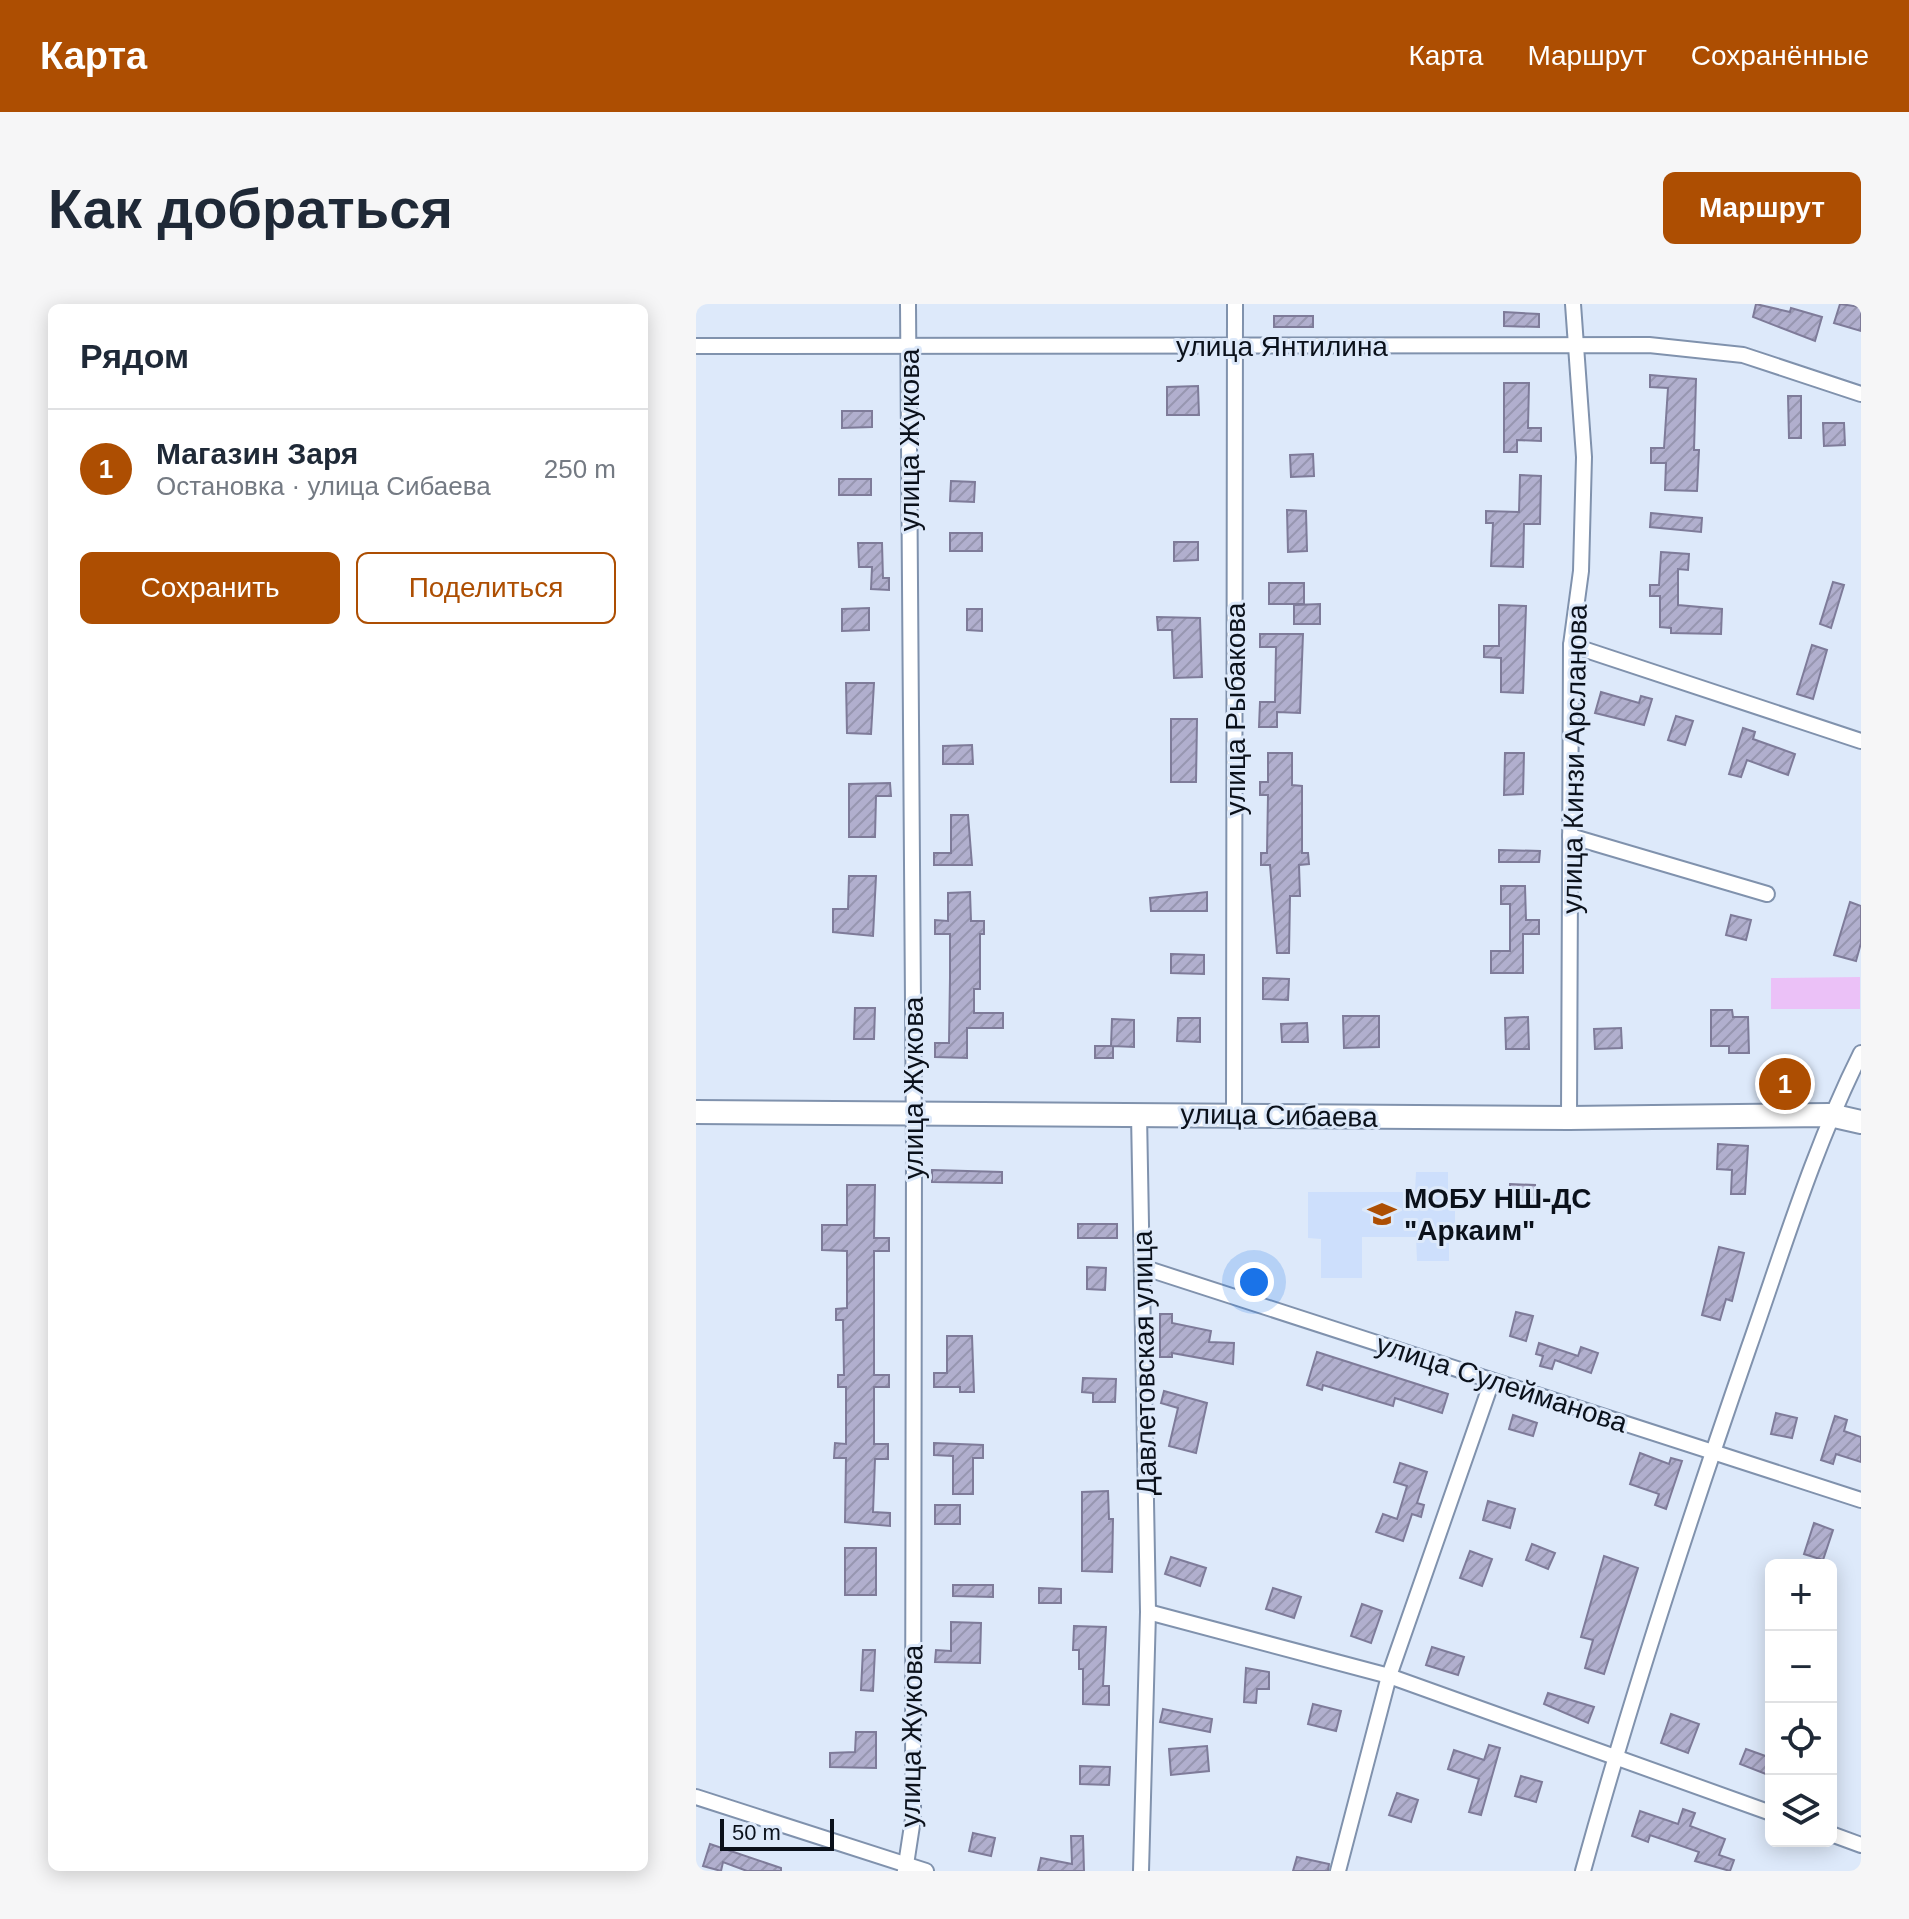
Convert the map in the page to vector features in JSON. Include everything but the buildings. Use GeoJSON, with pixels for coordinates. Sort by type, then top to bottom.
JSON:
{"type":"FeatureCollection","features":[{"type":"Feature","properties":{"kind":"main road","name":"улица Сибаева"},"geometry":{"type":"LineString","coordinates":[[696,1112],[1569,1118],[1830,1115],[1861,1122]]}},
{"type":"Feature","properties":{"kind":"street","name":"улица Жукова"},"geometry":{"type":"LineString","coordinates":[[906,1868],[913,1819],[914,1114],[908,304]]}},
{"type":"Feature","properties":{"kind":"street","name":"улица Рыбакова"},"geometry":{"type":"LineString","coordinates":[[1234,1114],[1235,304]]}},
{"type":"Feature","properties":{"kind":"street","name":"улица Кинзи Арсланова"},"geometry":{"type":"LineString","coordinates":[[1569,1118],[1571,645],[1581,571],[1584,457],[1584,415],[1573,304]]}},
{"type":"Feature","properties":{"kind":"street","name":"улица Янтилина"},"geometry":{"type":"LineString","coordinates":[[696,346],[1649,345],[1743,355],[1861,394]]}},
{"type":"Feature","properties":{"kind":"street"},"geometry":{"type":"LineString","coordinates":[[1571,645],[1861,741]]}},
{"type":"Feature","properties":{"kind":"street"},"geometry":{"type":"LineString","coordinates":[[1570,836],[1767,894]]}},
{"type":"Feature","properties":{"kind":"street"},"geometry":{"type":"LineString","coordinates":[[1583,1871],[1614,1759],[1714,1450],[1830,1115],[1861,1053]]}},
{"type":"Feature","properties":{"kind":"street","name":"Давлетовская улица"},"geometry":{"type":"LineString","coordinates":[[1139,1114],[1148,1612],[1141,1871]]}},
{"type":"Feature","properties":{"kind":"street","name":"улица Сулейманова"},"geometry":{"type":"LineString","coordinates":[[1142,1267],[1861,1500]]}},
{"type":"Feature","properties":{"kind":"street"},"geometry":{"type":"LineString","coordinates":[[1338,1871],[1389,1676],[1492,1381]]}},
{"type":"Feature","properties":{"kind":"street"},"geometry":{"type":"LineString","coordinates":[[1148,1612],[1389,1676],[1765,1811]]}},
{"type":"Feature","properties":{"kind":"street"},"geometry":{"type":"LineString","coordinates":[[696,1797],[906,1868],[926,1871]]}},
{"type":"Feature","properties":{"kind":"street"},"geometry":{"type":"LineString","coordinates":[[1837,1836],[1861,1845]]}},
{"type":"Feature","properties":{"kind":"shaded area"},"geometry":{"type":"Polygon","coordinates":[[[1860,977],[1860,1009],[1771,1009],[1771,978],[1860,977]]]}},
{"type":"Feature","properties":{"kind":"shaded area","name":"МОБУ НШ-ДС \"Аркаим\""},"geometry":{"type":"Polygon","coordinates":[[[1416,1172],[1448,1172],[1448,1197],[1455,1197],[1455,1231],[1449,1231],[1449,1261],[1417,1261],[1416,1237],[1362,1237],[1362,1278],[1321,1278],[1321,1239],[1308,1238],[1308,1192],[1415,1192],[1416,1172]]]}},
{"type":"Feature","properties":{"kind":"place","name":"Магазин Заря"},"geometry":{"type":"Point","coordinates":[1785,1084]}},
{"type":"Feature","properties":{"kind":"place","name":"МОБУ НШ-ДС \"Аркаим\""},"geometry":{"type":"Point","coordinates":[1382,1214]}}]}
